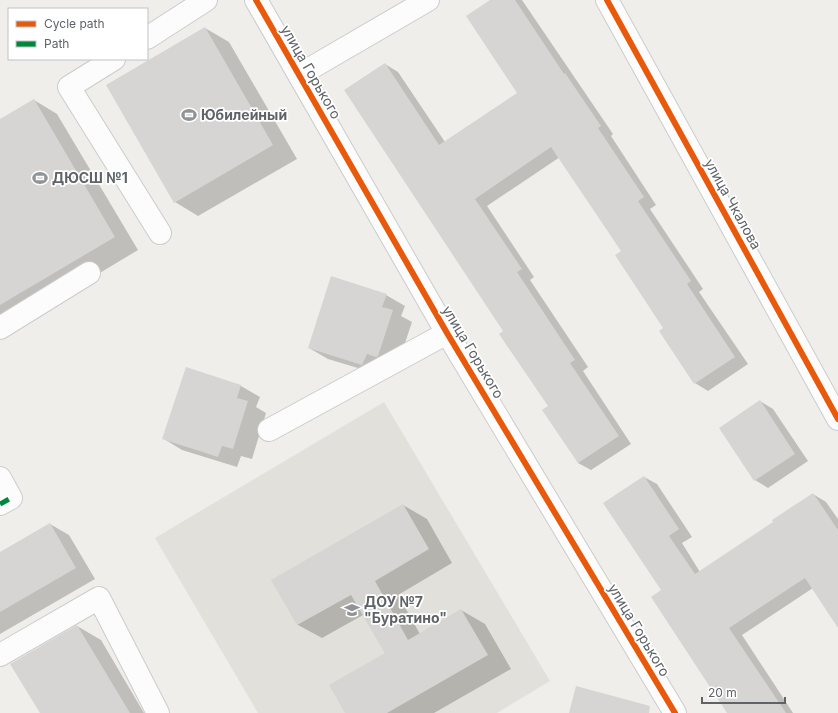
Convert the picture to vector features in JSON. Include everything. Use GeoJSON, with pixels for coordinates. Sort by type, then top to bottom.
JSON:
{"type":"FeatureCollection","features":[{"type":"Feature","properties":{"kind":"street"},"geometry":{"type":"LineString","coordinates":[[148,37],[206,0]]}},
{"type":"Feature","properties":{"kind":"street","name":"улица Горького"},"geometry":{"type":"LineString","coordinates":[[256,0],[447,333],[675,713]]}},
{"type":"Feature","properties":{"kind":"street"},"geometry":{"type":"LineString","coordinates":[[299,75],[428,0]]}},
{"type":"Feature","properties":{"kind":"street","name":"улица Чкалова"},"geometry":{"type":"LineString","coordinates":[[608,0],[838,419]]}},
{"type":"Feature","properties":{"kind":"street"},"geometry":{"type":"LineString","coordinates":[[112,60],[69,88],[160,233]]}},
{"type":"Feature","properties":{"kind":"street"},"geometry":{"type":"LineString","coordinates":[[0,328],[89,273]]}},
{"type":"Feature","properties":{"kind":"street"},"geometry":{"type":"LineString","coordinates":[[269,430],[447,333]]}},
{"type":"Feature","properties":{"kind":"street"},"geometry":{"type":"LineString","coordinates":[[0,478],[6,501]]}},
{"type":"Feature","properties":{"kind":"street"},"geometry":{"type":"LineString","coordinates":[[0,655],[99,598],[158,713]]}},
{"type":"Feature","properties":{"kind":"shaded area","name":"ДОУ №7 \"Буратино\""},"geometry":{"type":"Polygon","coordinates":[[[384,402],[550,681],[497,713],[258,713],[155,538],[384,402]]]}},
{"type":"Feature","properties":{"kind":"building"},"geometry":{"type":"Polygon","coordinates":[[[490,0],[515,0],[564,74],[565,73],[601,126],[598,128],[644,197],[638,201],[691,281],[687,284],[735,357],[694,384],[659,331],[663,328],[615,255],[621,251],[551,147],[475,199],[522,269],[517,272],[575,360],[570,363],[619,436],[578,463],[542,410],[548,406],[499,334],[503,331],[344,90],[385,63],[439,145],[517,93],[466,16],[490,0]]]}},
{"type":"Feature","properties":{"kind":"building","name":"Юбилейный"},"geometry":{"type":"Polygon","coordinates":[[[205,27],[273,145],[174,203],[106,85],[205,27]]]}},
{"type":"Feature","properties":{"kind":"building","name":"ДЮСШ №1"},"geometry":{"type":"Polygon","coordinates":[[[34,99],[115,237],[0,305],[0,119],[34,99]]]}},
{"type":"Feature","properties":{"kind":"building"},"geometry":{"type":"Polygon","coordinates":[[[331,276],[387,294],[382,307],[393,310],[378,356],[376,357],[367,354],[362,365],[308,348],[331,276]]]}},
{"type":"Feature","properties":{"kind":"building"},"geometry":{"type":"Polygon","coordinates":[[[186,367],[241,385],[237,398],[248,401],[233,449],[222,446],[218,457],[162,439],[186,367]]]}},
{"type":"Feature","properties":{"kind":"building"},"geometry":{"type":"Polygon","coordinates":[[[760,400],[795,454],[754,481],[719,428],[760,400]]]}},
{"type":"Feature","properties":{"kind":"building"},"geometry":{"type":"Polygon","coordinates":[[[644,476],[679,529],[669,536],[695,574],[773,522],[772,520],[813,493],[838,530],[838,628],[805,578],[729,628],[786,713],[727,713],[651,597],[661,590],[603,503],[644,476]]]}},
{"type":"Feature","properties":{"kind":"building"},"geometry":{"type":"Polygon","coordinates":[[[403,504],[429,549],[375,581],[408,640],[461,609],[488,655],[387,713],[345,713],[329,685],[385,653],[351,595],[297,625],[271,580],[403,504]]]}},
{"type":"Feature","properties":{"kind":"building"},"geometry":{"type":"Polygon","coordinates":[[[50,523],[76,568],[0,612],[0,552],[50,523]]]}},
{"type":"Feature","properties":{"kind":"building"},"geometry":{"type":"Polygon","coordinates":[[[77,625],[130,713],[40,713],[10,664],[77,625]]]}},
{"type":"Feature","properties":{"kind":"building"},"geometry":{"type":"Polygon","coordinates":[[[576,686],[650,706],[649,713],[569,713],[576,686]]]}},
{"type":"Feature","properties":{"kind":"marked path"},"geometry":{"type":"LineString","coordinates":[[0,504],[11,498]]}},
{"type":"Feature","properties":{"kind":"cycle path"},"geometry":{"type":"LineString","coordinates":[[256,0],[447,333],[675,713]]}},
{"type":"Feature","properties":{"kind":"cycle path"},"geometry":{"type":"LineString","coordinates":[[607,0],[838,419]]}},
{"type":"Feature","properties":{"kind":"place","name":"Юбилейный"},"geometry":{"type":"Point","coordinates":[189,115]}},
{"type":"Feature","properties":{"kind":"place","name":"ДЮСШ №1"},"geometry":{"type":"Point","coordinates":[40,178]}},
{"type":"Feature","properties":{"kind":"place","name":"ДОУ №7 \"Буратино\""},"geometry":{"type":"Point","coordinates":[352,610]}}]}
